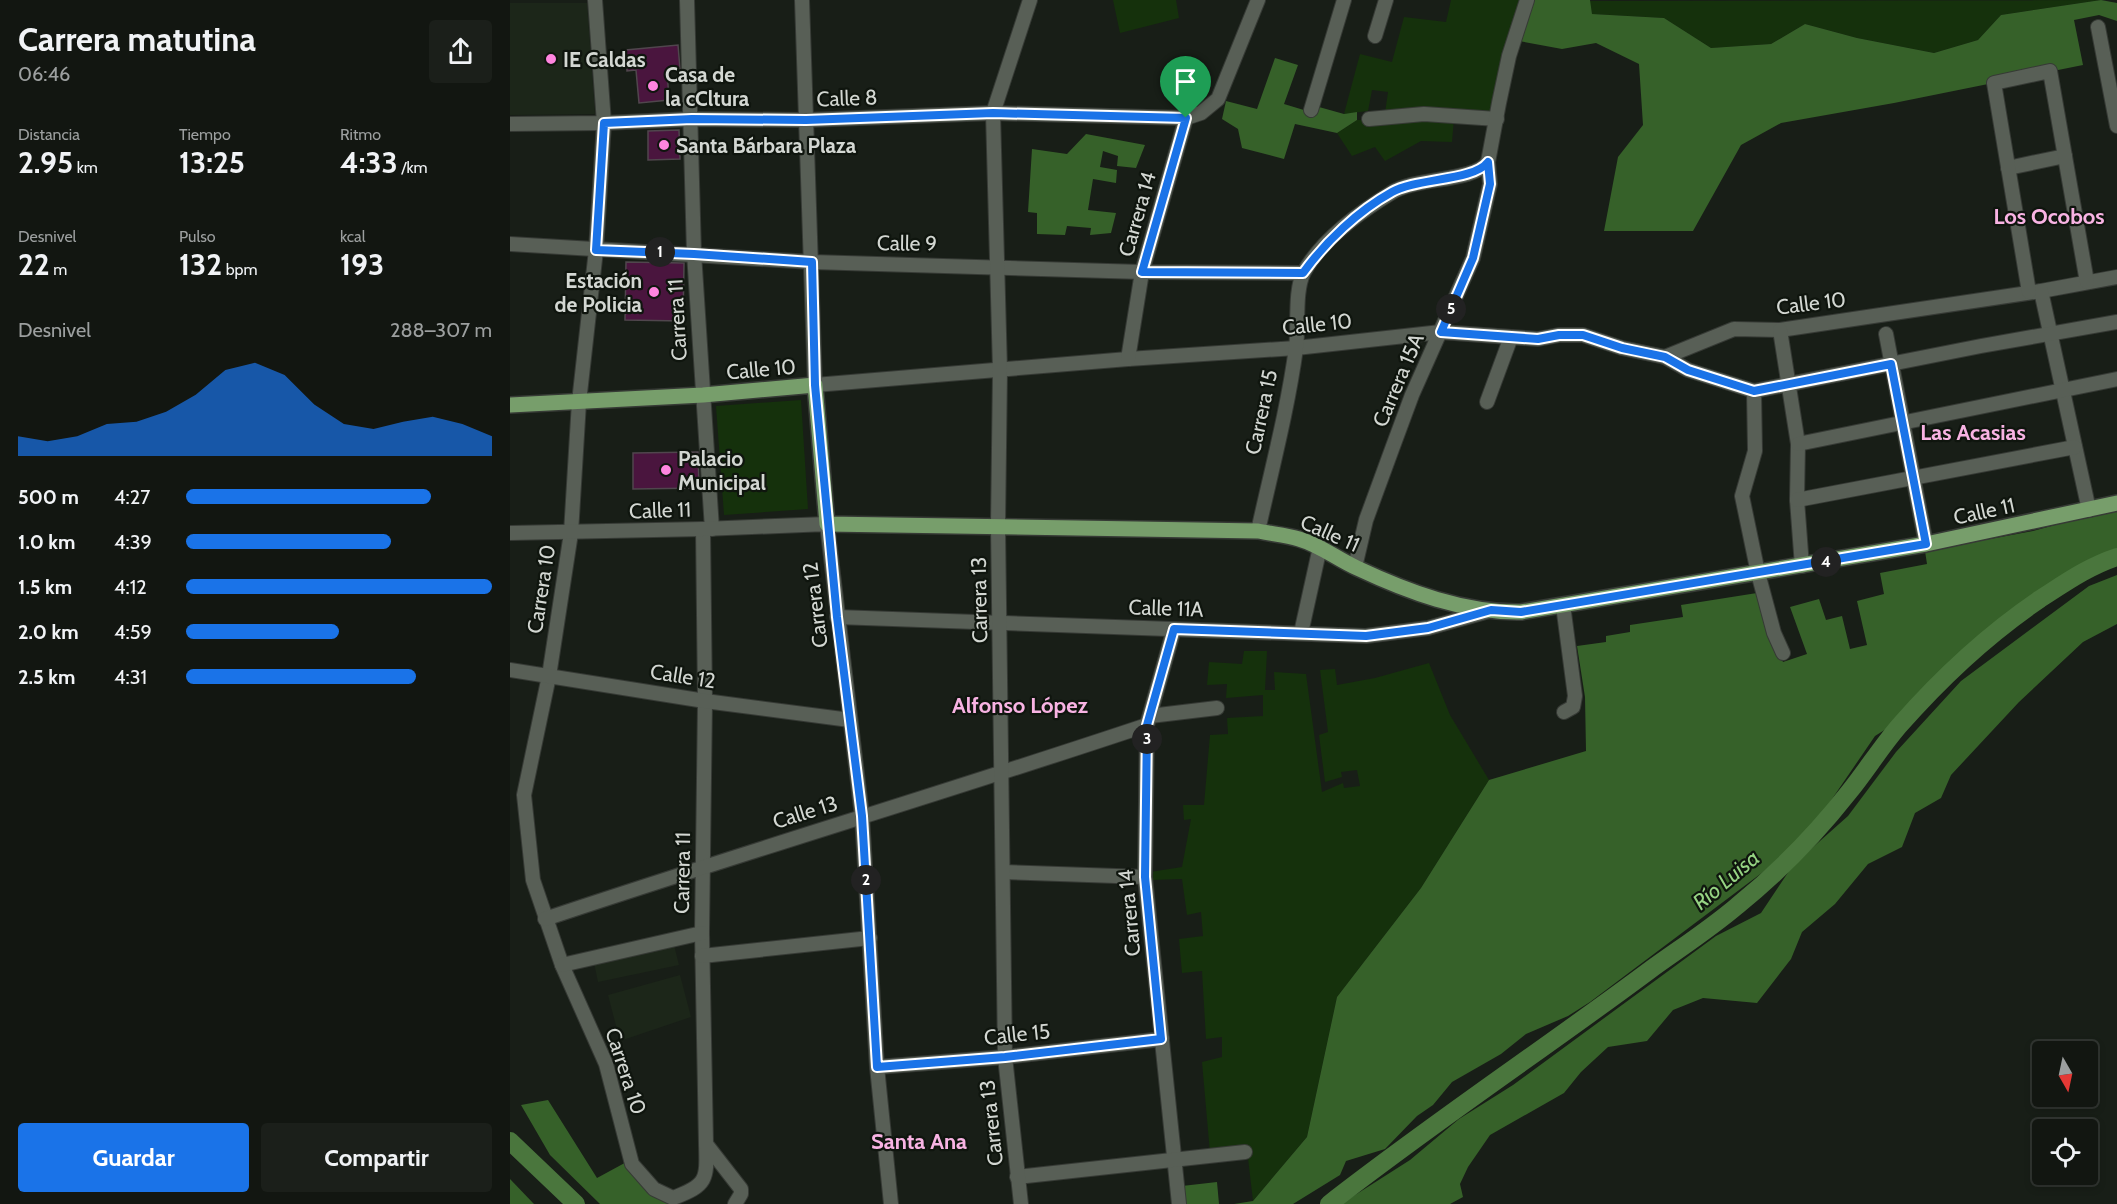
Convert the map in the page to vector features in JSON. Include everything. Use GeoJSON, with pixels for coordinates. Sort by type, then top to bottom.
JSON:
{"type":"FeatureCollection","features":[{"type":"Feature","properties":{"kind":"main road","name":"Calle 10"},"geometry":{"type":"LineString","coordinates":[[510,405],[703,395],[815,385]]}},
{"type":"Feature","properties":{"kind":"main road","name":"Carrera 12"},"geometry":{"type":"LineString","coordinates":[[815,385],[827,524]]}},
{"type":"Feature","properties":{"kind":"main road","name":"Calle 11"},"geometry":{"type":"LineString","coordinates":[[827,524],[1258,531],[1299,539],[1320,547],[1355,567],[1433,599],[1491,610],[1521,612],[1926,544],[2117,503]]}},
{"type":"Feature","properties":{"kind":"street","name":"Carrera 10"},"geometry":{"type":"LineString","coordinates":[[594,0],[604,123],[596,250],[579,402],[571,533],[549,676],[517,793],[533,880],[546,920],[562,965],[606,1064],[632,1164],[654,1189]]}},
{"type":"Feature","properties":{"kind":"street","name":"Carrera 11"},"geometry":{"type":"LineString","coordinates":[[654,1189],[673,1198],[694,1191],[707,1173],[702,933],[708,529],[711,476],[694,254],[687,0]]}},
{"type":"Feature","properties":{"kind":"street","name":"Carrera 12"},"geometry":{"type":"LineString","coordinates":[[802,0],[815,385]]}},
{"type":"Feature","properties":{"kind":"street","name":"Carrera 13"},"geometry":{"type":"LineString","coordinates":[[1021,1204],[1005,1057],[998,526],[1000,370],[993,113],[1030,0]]}},
{"type":"Feature","properties":{"kind":"street"},"geometry":{"type":"LineString","coordinates":[[1186,118],[1201,114],[1218,99],[1258,0]]}},
{"type":"Feature","properties":{"kind":"street"},"geometry":{"type":"LineString","coordinates":[[1311,110],[1344,0]]}},
{"type":"Feature","properties":{"kind":"street"},"geometry":{"type":"LineString","coordinates":[[1375,36],[1386,0]]}},
{"type":"Feature","properties":{"kind":"street","name":"Carrera 15A"},"geometry":{"type":"LineString","coordinates":[[1355,567],[1366,520],[1381,479],[1413,396],[1473,258],[1490,184],[1488,162],[1509,56],[1527,0]]}},
{"type":"Feature","properties":{"kind":"street"},"geometry":{"type":"LineString","coordinates":[[2098,27],[2117,126]]}},
{"type":"Feature","properties":{"kind":"street"},"geometry":{"type":"LineString","coordinates":[[2087,282],[2050,71],[1994,83],[2008,168],[2035,292],[2050,334],[2089,510]]}},
{"type":"Feature","properties":{"kind":"street","name":"Calle 8"},"geometry":{"type":"LineString","coordinates":[[510,124],[692,119],[806,120],[993,113],[1186,118]]}},
{"type":"Feature","properties":{"kind":"street"},"geometry":{"type":"LineString","coordinates":[[1369,119],[1424,114],[1497,119]]}},
{"type":"Feature","properties":{"kind":"street","name":"Carrera 14"},"geometry":{"type":"LineString","coordinates":[[1128,359],[1142,272],[1186,118]]}},
{"type":"Feature","properties":{"kind":"street"},"geometry":{"type":"LineString","coordinates":[[2008,168],[2065,156]]}},
{"type":"Feature","properties":{"kind":"street","name":"Carrera 15"},"geometry":{"type":"LineString","coordinates":[[1258,531],[1296,348],[1303,273],[1321,249],[1346,226],[1393,191],[1438,178],[1477,172],[1483,169],[1488,162]]}},
{"type":"Feature","properties":{"kind":"street","name":"Calle 9"},"geometry":{"type":"LineString","coordinates":[[510,244],[812,262],[1142,272],[1303,273]]}},
{"type":"Feature","properties":{"kind":"street","name":"Calle 10"},"geometry":{"type":"LineString","coordinates":[[815,385],[1128,359],[1296,348],[1441,332],[1538,339],[1559,335],[1583,335],[1622,348],[1665,357],[1734,329],[1780,330],[2035,292],[2117,277]]}},
{"type":"Feature","properties":{"kind":"street"},"geometry":{"type":"LineString","coordinates":[[1665,357],[1688,370],[1754,391],[2117,322]]}},
{"type":"Feature","properties":{"kind":"street"},"geometry":{"type":"LineString","coordinates":[[1780,330],[1798,444],[1797,500],[1802,566]]}},
{"type":"Feature","properties":{"kind":"street"},"geometry":{"type":"LineString","coordinates":[[1886,334],[1926,544]]}},
{"type":"Feature","properties":{"kind":"street"},"geometry":{"type":"LineString","coordinates":[[1487,402],[1511,337]]}},
{"type":"Feature","properties":{"kind":"street"},"geometry":{"type":"LineString","coordinates":[[1798,444],[2117,380]]}},
{"type":"Feature","properties":{"kind":"street"},"geometry":{"type":"LineString","coordinates":[[1754,391],[1755,451],[1742,496],[1758,573],[1774,633],[1783,653]]}},
{"type":"Feature","properties":{"kind":"street"},"geometry":{"type":"LineString","coordinates":[[1797,500],[2075,447]]}},
{"type":"Feature","properties":{"kind":"street","name":"Carrera 12"},"geometry":{"type":"LineString","coordinates":[[827,524],[862,816],[877,1067],[891,1204]]}},
{"type":"Feature","properties":{"kind":"street","name":"Calle 11"},"geometry":{"type":"LineString","coordinates":[[510,533],[827,524]]}},
{"type":"Feature","properties":{"kind":"street"},"geometry":{"type":"LineString","coordinates":[[1301,633],[1320,547]]}},
{"type":"Feature","properties":{"kind":"street"},"geometry":{"type":"LineString","coordinates":[[1563,604],[1575,696],[1573,706],[1564,712]]}},
{"type":"Feature","properties":{"kind":"street","name":"Calle 11A"},"geometry":{"type":"LineString","coordinates":[[837,617],[1366,636],[1428,628],[1491,610]]}},
{"type":"Feature","properties":{"kind":"street","name":"Carrera 14"},"geometry":{"type":"LineString","coordinates":[[1174,629],[1148,720],[1145,877],[1174,1160]]}},
{"type":"Feature","properties":{"kind":"street","name":"Calle 12"},"geometry":{"type":"LineString","coordinates":[[510,670],[705,701],[850,720]]}},
{"type":"Feature","properties":{"kind":"street","name":"Calle 13"},"geometry":{"type":"LineString","coordinates":[[546,920],[704,865],[1003,773],[1148,720],[1217,708]]}},
{"type":"Feature","properties":{"kind":"street"},"geometry":{"type":"LineString","coordinates":[[1003,872],[1145,877]]}},
{"type":"Feature","properties":{"kind":"street"},"geometry":{"type":"LineString","coordinates":[[562,965],[702,933]]}},
{"type":"Feature","properties":{"kind":"street"},"geometry":{"type":"LineString","coordinates":[[702,956],[870,938]]}},
{"type":"Feature","properties":{"kind":"street","name":"Calle 15"},"geometry":{"type":"LineString","coordinates":[[877,1067],[1005,1057],[1161,1039]]}},
{"type":"Feature","properties":{"kind":"street"},"geometry":{"type":"LineString","coordinates":[[706,1144],[741,1189],[741,1194],[735,1204]]}},
{"type":"Feature","properties":{"kind":"street"},"geometry":{"type":"LineString","coordinates":[[1017,1177],[1245,1152]]}},
{"type":"Feature","properties":{"kind":"street"},"geometry":{"type":"LineString","coordinates":[[1174,1160],[1179,1204]]}},
{"type":"Feature","properties":{"kind":"street"},"geometry":{"type":"LineString","coordinates":[[654,1189],[657,1204]]}},
{"type":"Feature","properties":{"kind":"shaded area","name":"IE Caldas"},"geometry":{"type":"Polygon","coordinates":[[[510,3],[587,3],[595,114],[510,115],[510,3]]]}},
{"type":"Feature","properties":{"kind":"shaded area"},"geometry":{"type":"Polygon","coordinates":[[[674,945],[679,965],[598,982],[594,963],[674,945]]]}},
{"type":"Feature","properties":{"kind":"shaded area"},"geometry":{"type":"Polygon","coordinates":[[[680,975],[691,1017],[620,1041],[608,995],[680,975]]]}},
{"type":"Feature","properties":{"kind":"green space"},"geometry":{"type":"Polygon","coordinates":[[[1113,0],[1176,0],[1179,18],[1120,33],[1113,0]]]}},
{"type":"Feature","properties":{"kind":"green space"},"geometry":{"type":"Polygon","coordinates":[[[1451,0],[1523,0],[1490,111],[1412,108],[1385,113],[1388,92],[1372,90],[1368,111],[1344,114],[1360,54],[1392,62],[1404,17],[1446,22],[1451,0]]]}},
{"type":"Feature","properties":{"kind":"green space"},"geometry":{"type":"Polygon","coordinates":[[[1533,0],[1590,0],[1592,14],[1664,18],[1711,48],[1771,44],[1805,24],[1857,38],[1934,53],[1978,40],[2001,15],[2101,0],[2117,3],[2117,21],[2099,15],[2074,20],[2083,65],[1781,123],[1741,145],[1693,231],[1604,231],[1618,157],[1643,125],[1639,64],[1596,43],[1562,49],[1519,41],[1533,0]]]}},
{"type":"Feature","properties":{"kind":"green space"},"geometry":{"type":"Polygon","coordinates":[[[2101,0],[2001,15],[1978,40],[1934,53],[1857,38],[1805,24],[1771,44],[1711,48],[1664,18],[1592,14],[1589,1],[2101,0]]]}},
{"type":"Feature","properties":{"kind":"green space"},"geometry":{"type":"Polygon","coordinates":[[[1275,58],[1298,65],[1284,104],[1317,114],[1319,107],[1344,114],[1357,112],[1357,120],[1337,133],[1295,124],[1284,159],[1242,148],[1238,129],[1222,119],[1226,101],[1257,109],[1275,58]]]}},
{"type":"Feature","properties":{"kind":"green space"},"geometry":{"type":"Polygon","coordinates":[[[1454,118],[1452,142],[1421,141],[1385,161],[1375,147],[1352,156],[1337,133],[1357,120],[1454,118]]]}},
{"type":"Feature","properties":{"kind":"green space"},"geometry":{"type":"Polygon","coordinates":[[[1086,134],[1145,145],[1136,168],[1117,166],[1118,156],[1103,151],[1100,167],[1117,170],[1116,183],[1093,179],[1088,210],[1116,213],[1111,233],[1090,235],[1091,228],[1067,226],[1065,235],[1037,234],[1037,213],[1028,212],[1032,149],[1067,154],[1086,134]]]}},
{"type":"Feature","properties":{"kind":"green space"},"geometry":{"type":"Polygon","coordinates":[[[801,400],[808,509],[724,515],[716,406],[801,400]]]}},
{"type":"Feature","properties":{"kind":"green space"},"geometry":{"type":"Polygon","coordinates":[[[2117,508],[2117,552],[2101,557],[2054,583],[2002,618],[1972,644],[1894,724],[1875,736],[1819,818],[1763,872],[1590,1002],[1568,1016],[1526,1034],[1501,1054],[1452,1082],[1433,1105],[1417,1116],[1385,1149],[1346,1161],[1340,1175],[1293,1204],[1234,1204],[1253,1201],[1307,1137],[1337,997],[1421,888],[1489,780],[1586,751],[1585,697],[1577,646],[1606,642],[1606,636],[1630,632],[1630,625],[1683,617],[1681,605],[1757,593],[1766,628],[1783,662],[1807,654],[1790,607],[1819,599],[1826,620],[1842,616],[1850,649],[1867,645],[1857,601],[1884,594],[1880,573],[1927,564],[1925,551],[2033,531],[2117,508]]]}},
{"type":"Feature","properties":{"kind":"green space"},"geometry":{"type":"Polygon","coordinates":[[[2117,575],[2117,624],[2083,642],[2019,702],[1951,775],[1941,798],[1915,813],[1902,847],[1868,864],[1835,904],[1802,932],[1791,959],[1757,1003],[1703,998],[1673,1010],[1647,1041],[1608,1047],[1581,1072],[1564,1093],[1490,1135],[1468,1167],[1460,1184],[1463,1197],[1450,1204],[1341,1204],[1410,1160],[1459,1119],[1513,1085],[1716,936],[1761,913],[1793,865],[1848,816],[1896,752],[1961,681],[2089,586],[2117,575]]]}},
{"type":"Feature","properties":{"kind":"green space"},"geometry":{"type":"Polygon","coordinates":[[[1244,651],[1267,651],[1265,690],[1275,690],[1274,672],[1306,674],[1322,792],[1343,783],[1344,788],[1360,786],[1357,770],[1341,772],[1342,777],[1325,782],[1319,735],[1328,732],[1320,670],[1335,669],[1337,685],[1375,678],[1429,663],[1450,715],[1489,780],[1421,888],[1337,997],[1307,1137],[1253,1201],[1248,1158],[1252,1150],[1210,1153],[1202,1062],[1222,1057],[1222,1037],[1206,1039],[1202,971],[1182,973],[1179,939],[1203,936],[1201,912],[1187,915],[1182,879],[1152,880],[1150,872],[1182,867],[1191,819],[1184,820],[1183,805],[1204,805],[1210,735],[1228,734],[1227,718],[1263,716],[1263,695],[1226,698],[1227,684],[1207,685],[1209,662],[1242,664],[1244,651]]]}},
{"type":"Feature","properties":{"kind":"green space"},"geometry":{"type":"Polygon","coordinates":[[[548,1100],[597,1178],[632,1159],[673,1204],[600,1204],[550,1155],[521,1105],[548,1100]]]}},
{"type":"Feature","properties":{"kind":"green space"},"geometry":{"type":"Polygon","coordinates":[[[510,1179],[534,1204],[510,1204],[510,1179]]]}},
{"type":"Feature","properties":{"kind":"green space"},"geometry":{"type":"Polygon","coordinates":[[[1217,1182],[1219,1204],[1184,1204],[1182,1186],[1217,1182]]]}},
{"type":"Feature","properties":{"kind":"building","name":"Casa de la cCltura"},"geometry":{"type":"Polygon","coordinates":[[[678,45],[680,69],[667,70],[669,100],[639,103],[636,70],[627,71],[626,50],[678,45]]]}},
{"type":"Feature","properties":{"kind":"building","name":"Santa Bárbara Plaza"},"geometry":{"type":"Polygon","coordinates":[[[679,130],[680,159],[648,160],[648,131],[679,130]]]}},
{"type":"Feature","properties":{"kind":"building","name":"Estación de Policia"},"geometry":{"type":"Polygon","coordinates":[[[626,262],[684,263],[683,321],[625,320],[626,262]]]}},
{"type":"Feature","properties":{"kind":"building","name":"Palacio Municipal"},"geometry":{"type":"Polygon","coordinates":[[[698,452],[699,488],[633,489],[633,453],[698,452]]]}},
{"type":"Feature","properties":{"kind":"waterway","name":"Río Luisa"},"geometry":{"type":"LineString","coordinates":[[1329,1204],[1727,914],[1768,880],[1810,838],[1849,792],[1899,726],[1965,658],[2040,599],[2087,570],[2117,557]]}},
{"type":"Feature","properties":{"kind":"waterway","name":"Río Luisa"},"geometry":{"type":"LineString","coordinates":[[510,1141],[576,1204]]}},
{"type":"Feature","properties":{"kind":"place","name":"IE Caldas"},"geometry":{"type":"Point","coordinates":[551,59]}},
{"type":"Feature","properties":{"kind":"place","name":"Casa de la cCltura"},"geometry":{"type":"Point","coordinates":[653,86]}},
{"type":"Feature","properties":{"kind":"place","name":"Santa Bárbara Plaza"},"geometry":{"type":"Point","coordinates":[664,145]}},
{"type":"Feature","properties":{"kind":"place","name":"Estación de Policia"},"geometry":{"type":"Point","coordinates":[654,292]}},
{"type":"Feature","properties":{"kind":"place","name":"Palacio Municipal"},"geometry":{"type":"Point","coordinates":[666,470]}},
{"type":"Feature","properties":{"kind":"district","name":"Los Ocobos"},"geometry":{"type":"Point","coordinates":[2049,216]}},
{"type":"Feature","properties":{"kind":"district","name":"Las Acasias"},"geometry":{"type":"Point","coordinates":[1973,432]}},
{"type":"Feature","properties":{"kind":"district","name":"Alfonso López"},"geometry":{"type":"Point","coordinates":[1020,705]}},
{"type":"Feature","properties":{"kind":"district","name":"Santa Ana"},"geometry":{"type":"Point","coordinates":[919,1141]}},
{"type":"Feature","properties":{"kind":"route"},"geometry":{"type":"LineString","coordinates":[[993,113],[1186,118],[1142,272],[1303,273],[1321,249],[1346,226],[1393,191],[1438,178],[1477,172],[1483,169],[1488,162],[1490,184],[1473,258],[1441,332],[1538,339],[1559,335],[1583,335],[1622,348],[1665,357],[1688,370],[1754,391],[1891,364],[1926,544],[1521,612],[1491,610],[1428,628],[1396,633],[1366,636],[1174,629],[1147,725],[1145,877],[1161,1039],[1005,1057],[877,1067],[862,816],[837,617],[815,385],[812,262],[596,250],[604,123],[692,119],[806,120],[993,113]]}}]}
